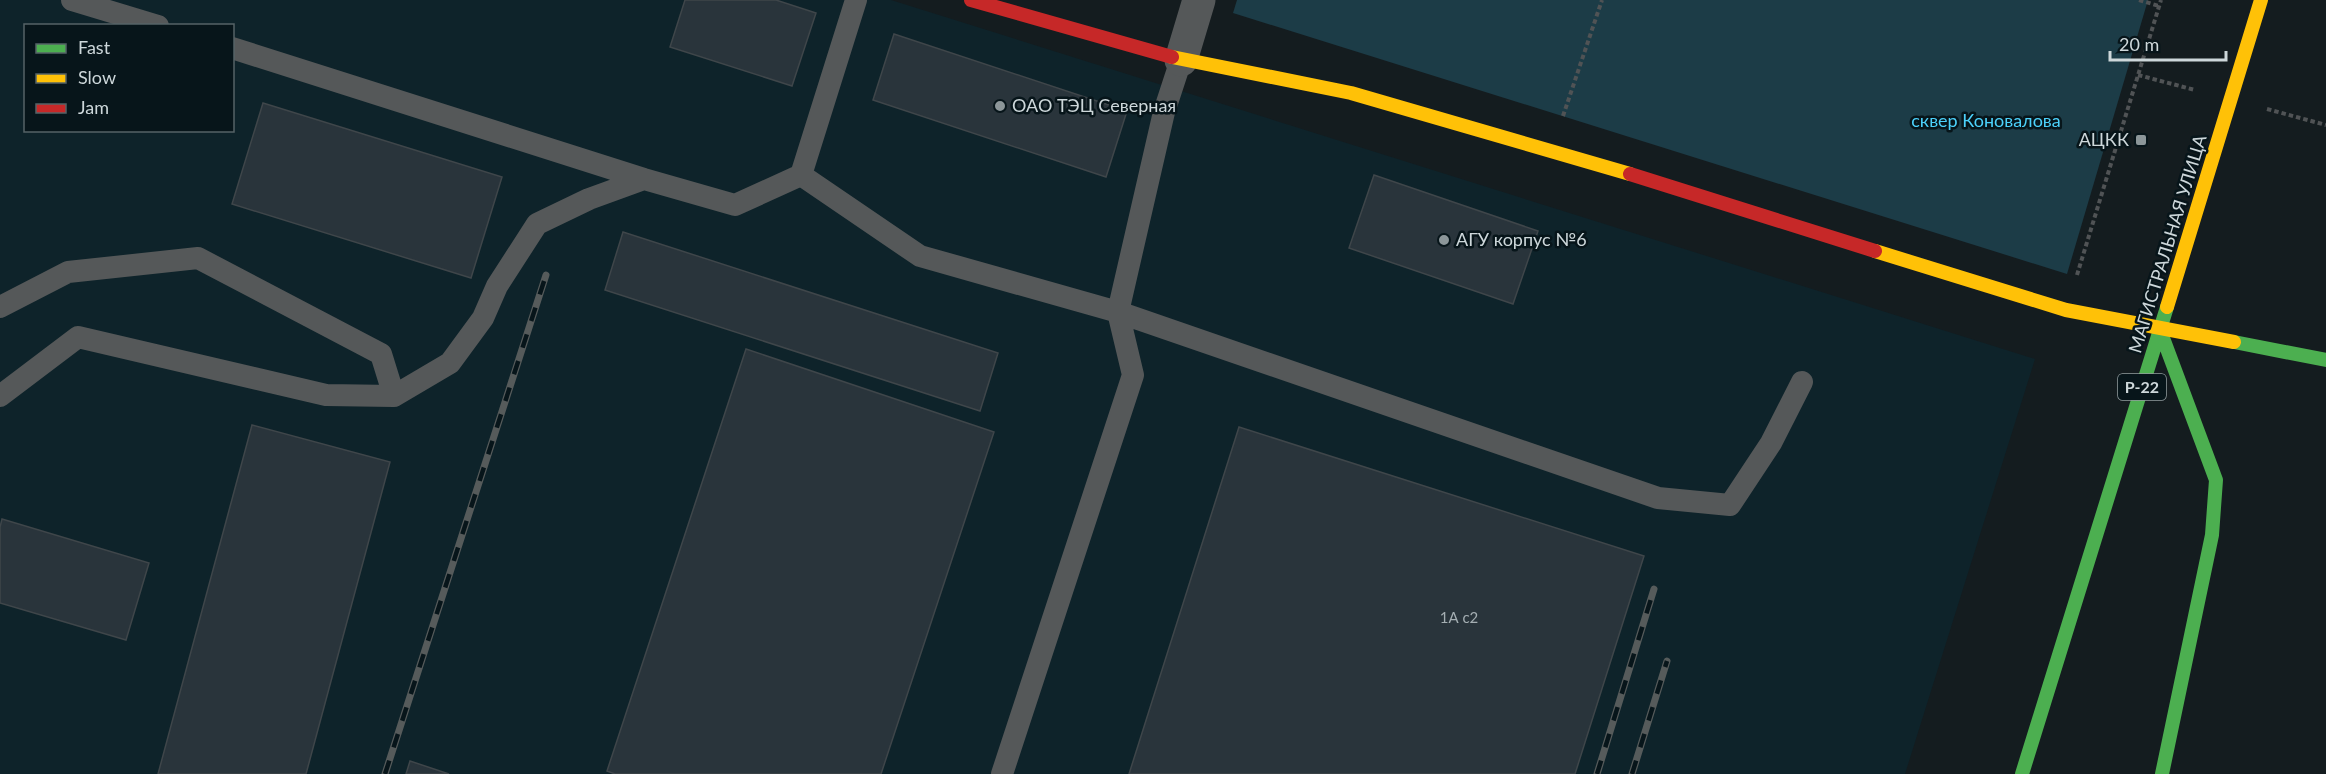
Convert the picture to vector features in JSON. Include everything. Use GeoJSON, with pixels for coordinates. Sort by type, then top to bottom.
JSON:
{"type":"FeatureCollection","features":[{"type":"Feature","properties":{"kind":"main road"},"geometry":{"type":"LineString","coordinates":[[971,0],[1181,60],[1351,93],[1552,150],[2066,310],[2160,330],[2326,360]]}},
{"type":"Feature","properties":{"kind":"main road","name":"МАГИСТРАЛЬНАЯ УЛИЦА"},"geometry":{"type":"LineString","coordinates":[[2022,774],[2229,110],[2261,0]]}},
{"type":"Feature","properties":{"kind":"main road"},"geometry":{"type":"LineString","coordinates":[[2160,330],[2216,480],[2212,535],[2162,774]]}},
{"type":"Feature","properties":{"kind":"street"},"geometry":{"type":"LineString","coordinates":[[1181,60],[1199,0]]}},
{"type":"Feature","properties":{"kind":"lane"},"geometry":{"type":"LineString","coordinates":[[72,0],[151,24]]}},
{"type":"Feature","properties":{"kind":"lane"},"geometry":{"type":"LineString","coordinates":[[234,49],[644,179],[735,205],[801,175],[856,0]]}},
{"type":"Feature","properties":{"kind":"lane"},"geometry":{"type":"LineString","coordinates":[[1002,774],[1133,375],[1118,312],[1164,112],[1181,60]]}},
{"type":"Feature","properties":{"kind":"lane"},"geometry":{"type":"LineString","coordinates":[[801,175],[920,256],[1118,312],[1658,498],[1730,505],[1771,443],[1802,382]]}},
{"type":"Feature","properties":{"kind":"lane"},"geometry":{"type":"LineString","coordinates":[[0,396],[78,337],[326,395],[394,396],[450,363],[483,318],[497,286],[537,224],[589,199],[644,179]]}},
{"type":"Feature","properties":{"kind":"lane"},"geometry":{"type":"LineString","coordinates":[[0,307],[68,272],[198,258],[381,354],[394,396]]}},
{"type":"Feature","properties":{"kind":"path"},"geometry":{"type":"LineString","coordinates":[[1552,150],[1602,0]]}},
{"type":"Feature","properties":{"kind":"path"},"geometry":{"type":"LineString","coordinates":[[2139,0],[2159,6]]}},
{"type":"Feature","properties":{"kind":"path"},"geometry":{"type":"LineString","coordinates":[[2066,310],[2161,0]]}},
{"type":"Feature","properties":{"kind":"shaded area"},"geometry":{"type":"Polygon","coordinates":[[[0,0],[891,0],[2035,359],[1905,774],[0,774],[0,0]]]}},
{"type":"Feature","properties":{"kind":"green space","name":"сквер Коновалова"},"geometry":{"type":"Polygon","coordinates":[[[1237,0],[2148,0],[2067,274],[1233,13],[1237,0]]]}},
{"type":"Feature","properties":{"kind":"building"},"geometry":{"type":"Polygon","coordinates":[[[685,0],[776,0],[816,13],[792,86],[670,47],[685,0]]]}},
{"type":"Feature","properties":{"kind":"building","name":"ОАО ТЭЦ Северная"},"geometry":{"type":"Polygon","coordinates":[[[894,34],[1127,111],[1106,177],[873,100],[894,34]]]}},
{"type":"Feature","properties":{"kind":"building"},"geometry":{"type":"Polygon","coordinates":[[[263,103],[502,177],[471,278],[232,204],[263,103]]]}},
{"type":"Feature","properties":{"kind":"building","name":"АГУ корпус №6"},"geometry":{"type":"Polygon","coordinates":[[[1374,175],[1538,231],[1513,304],[1349,248],[1374,175]]]}},
{"type":"Feature","properties":{"kind":"building"},"geometry":{"type":"Polygon","coordinates":[[[623,232],[998,353],[980,411],[605,290],[623,232]]]}},
{"type":"Feature","properties":{"kind":"building"},"geometry":{"type":"Polygon","coordinates":[[[746,349],[994,432],[881,774],[615,774],[607,771],[746,349]]]}},
{"type":"Feature","properties":{"kind":"building"},"geometry":{"type":"Polygon","coordinates":[[[252,425],[390,462],[306,774],[158,774],[252,425]]]}},
{"type":"Feature","properties":{"kind":"building"},"geometry":{"type":"Polygon","coordinates":[[[1239,427],[1644,556],[1575,774],[1129,774],[1239,427]]]}},
{"type":"Feature","properties":{"kind":"building"},"geometry":{"type":"Polygon","coordinates":[[[2,519],[149,563],[126,640],[0,603],[0,527],[2,519]]]}},
{"type":"Feature","properties":{"kind":"building"},"geometry":{"type":"Polygon","coordinates":[[[410,761],[449,774],[406,774],[410,761]]]}},
{"type":"Feature","properties":{"kind":"railway"},"geometry":{"type":"LineString","coordinates":[[385,774],[546,275]]}},
{"type":"Feature","properties":{"kind":"railway"},"geometry":{"type":"LineString","coordinates":[[1597,774],[1654,589]]}},
{"type":"Feature","properties":{"kind":"railway"},"geometry":{"type":"LineString","coordinates":[[1632,774],[1667,661]]}},
{"type":"Feature","properties":{"kind":"traffic: fast"},"geometry":{"type":"LineString","coordinates":[[2022,774],[2167,307]]}},
{"type":"Feature","properties":{"kind":"traffic: fast"},"geometry":{"type":"LineString","coordinates":[[2160,330],[2216,480],[2212,535],[2162,774]]}},
{"type":"Feature","properties":{"kind":"traffic: fast"},"geometry":{"type":"LineString","coordinates":[[2234,342],[2326,360]]}},
{"type":"Feature","properties":{"kind":"traffic: slow"},"geometry":{"type":"LineString","coordinates":[[2167,307],[2261,0]]}},
{"type":"Feature","properties":{"kind":"traffic: slow"},"geometry":{"type":"LineString","coordinates":[[1172,57],[1351,93],[1630,174]]}},
{"type":"Feature","properties":{"kind":"traffic: slow"},"geometry":{"type":"LineString","coordinates":[[1875,251],[2066,310],[2234,342]]}},
{"type":"Feature","properties":{"kind":"traffic: jam"},"geometry":{"type":"LineString","coordinates":[[971,0],[1172,57]]}},
{"type":"Feature","properties":{"kind":"traffic: jam"},"geometry":{"type":"LineString","coordinates":[[1630,174],[1875,251]]}},
{"type":"Feature","properties":{"kind":"place","name":"ОАО ТЭЦ Северная"},"geometry":{"type":"Point","coordinates":[1000,106]}},
{"type":"Feature","properties":{"kind":"place","name":"АЦКК"},"geometry":{"type":"Point","coordinates":[2141,140]}},
{"type":"Feature","properties":{"kind":"place","name":"АГУ корпус №6"},"geometry":{"type":"Point","coordinates":[1444,240]}}]}
